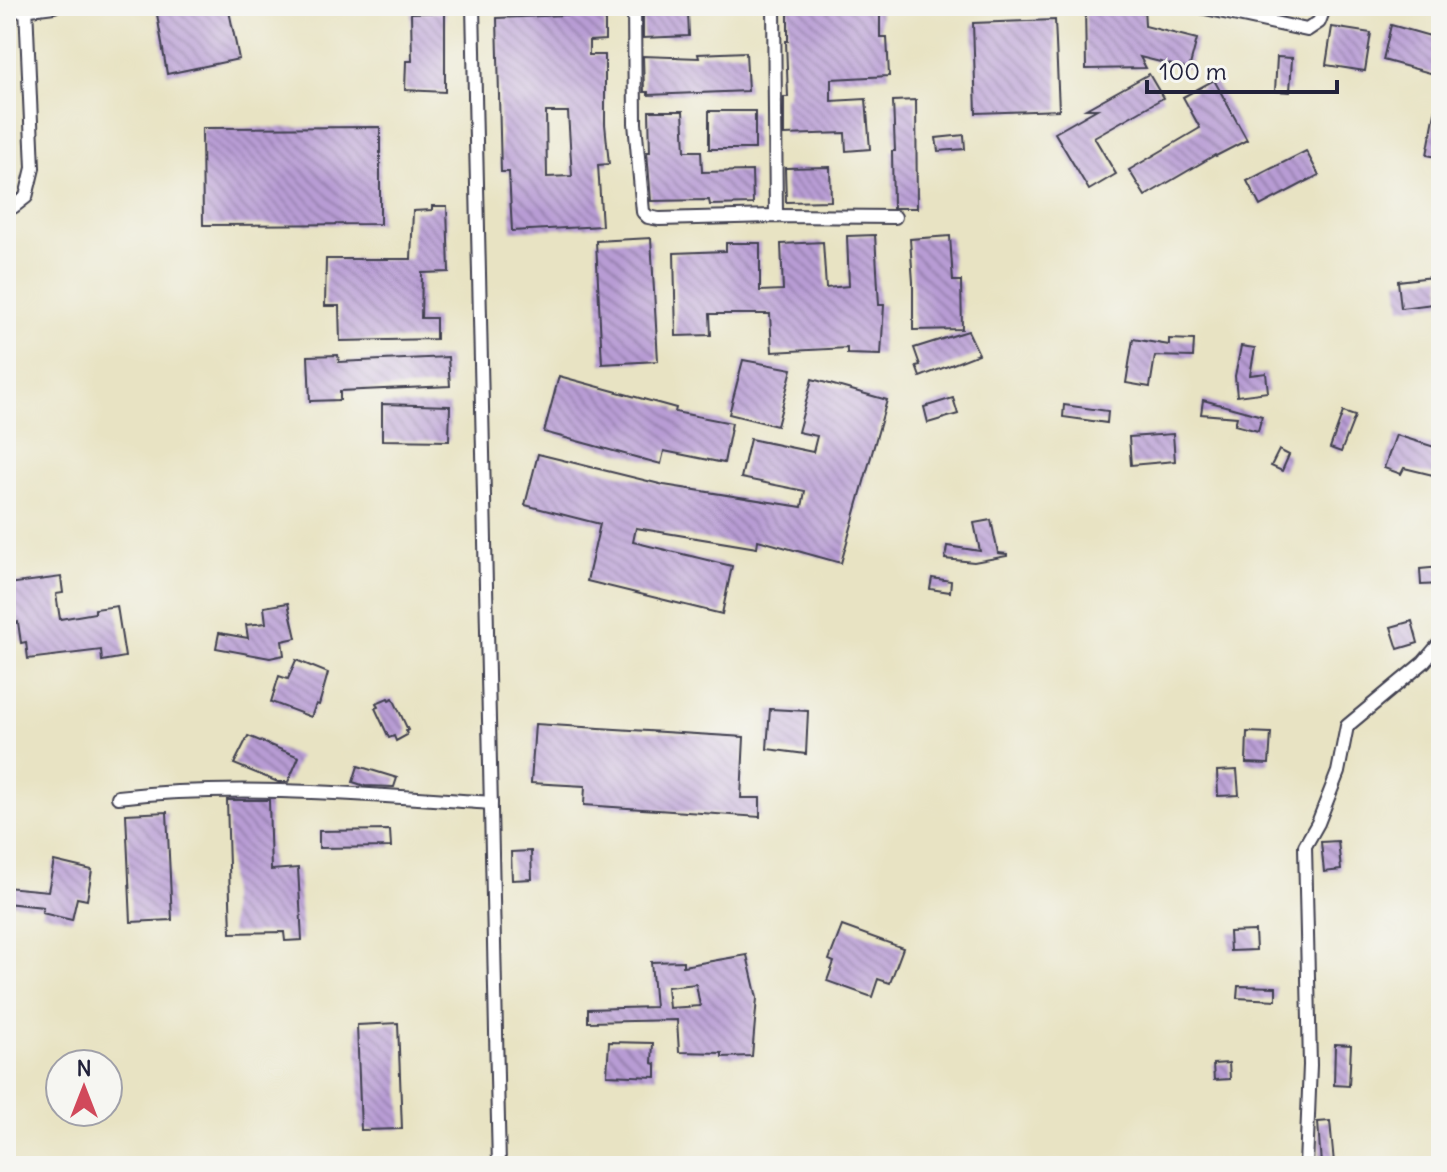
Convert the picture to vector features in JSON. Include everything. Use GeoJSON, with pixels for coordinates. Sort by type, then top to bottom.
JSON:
{"type":"FeatureCollection","features":[{"type":"Feature","properties":{"kind":"street"},"geometry":{"type":"LineString","coordinates":[[6,12],[54,6]]}},
{"type":"Feature","properties":{"kind":"street"},"geometry":{"type":"LineString","coordinates":[[473,6],[499,1166]]}},
{"type":"Feature","properties":{"kind":"street"},"geometry":{"type":"LineString","coordinates":[[634,6],[635,123],[643,212],[648,217],[895,217]]}},
{"type":"Feature","properties":{"kind":"street"},"geometry":{"type":"LineString","coordinates":[[774,6],[776,216]]}},
{"type":"Feature","properties":{"kind":"street"},"geometry":{"type":"LineString","coordinates":[[1196,6],[1307,30],[1319,22],[1325,6]]}},
{"type":"Feature","properties":{"kind":"street"},"geometry":{"type":"LineString","coordinates":[[6,207],[13,207],[26,197],[33,168],[26,8]]}},
{"type":"Feature","properties":{"kind":"street"},"geometry":{"type":"LineString","coordinates":[[1306,1166],[1310,1065],[1305,846],[1318,823],[1338,772],[1347,726],[1424,662],[1441,642]]}},
{"type":"Feature","properties":{"kind":"street"},"geometry":{"type":"LineString","coordinates":[[118,797],[204,791],[342,794],[491,803]]}},
{"type":"Feature","properties":{"kind":"building"},"geometry":{"type":"Polygon","coordinates":[[[228,6],[239,59],[167,74],[156,8],[228,6]]]}},
{"type":"Feature","properties":{"kind":"building"},"geometry":{"type":"Polygon","coordinates":[[[788,6],[880,6],[880,37],[887,37],[889,76],[831,79],[831,101],[866,99],[870,149],[846,151],[845,133],[784,135],[784,97],[788,97],[788,6]]]}},
{"type":"Feature","properties":{"kind":"building"},"geometry":{"type":"Polygon","coordinates":[[[1085,6],[1144,6],[1145,26],[1197,39],[1189,69],[1140,57],[1146,68],[1086,69],[1085,6]]]}},
{"type":"Feature","properties":{"kind":"building"},"geometry":{"type":"Polygon","coordinates":[[[1239,6],[1285,6],[1283,16],[1239,6]]]}},
{"type":"Feature","properties":{"kind":"building"},"geometry":{"type":"Polygon","coordinates":[[[445,12],[445,92],[405,90],[406,61],[412,61],[411,13],[445,12]]]}},
{"type":"Feature","properties":{"kind":"building"},"geometry":{"type":"Polygon","coordinates":[[[688,12],[689,36],[643,38],[643,14],[688,12]]]}},
{"type":"Feature","properties":{"kind":"building"},"geometry":{"type":"Polygon","coordinates":[[[605,15],[605,40],[589,41],[589,55],[605,55],[605,124],[609,164],[598,165],[602,226],[512,231],[509,172],[501,172],[497,18],[605,15]],[[546,112],[547,177],[572,176],[568,112],[546,112]]]}},
{"type":"Feature","properties":{"kind":"building"},"geometry":{"type":"Polygon","coordinates":[[[1055,20],[1059,110],[976,113],[973,23],[1055,20]]]}},
{"type":"Feature","properties":{"kind":"building"},"geometry":{"type":"Polygon","coordinates":[[[1391,25],[1441,39],[1441,76],[1383,60],[1391,25]]]}},
{"type":"Feature","properties":{"kind":"building"},"geometry":{"type":"Polygon","coordinates":[[[1332,27],[1371,33],[1365,71],[1326,65],[1332,27]]]}},
{"type":"Feature","properties":{"kind":"building"},"geometry":{"type":"Polygon","coordinates":[[[746,52],[748,91],[648,95],[644,92],[643,56],[699,58],[698,54],[746,52]]]}},
{"type":"Feature","properties":{"kind":"building"},"geometry":{"type":"Polygon","coordinates":[[[1277,57],[1292,58],[1290,92],[1275,91],[1277,57]]]}},
{"type":"Feature","properties":{"kind":"building"},"geometry":{"type":"Polygon","coordinates":[[[1149,74],[1163,98],[1094,137],[1116,174],[1089,190],[1055,133],[1097,109],[1086,109],[1149,74]]]}},
{"type":"Feature","properties":{"kind":"building"},"geometry":{"type":"Polygon","coordinates":[[[1214,80],[1247,140],[1145,196],[1129,170],[1200,128],[1183,97],[1214,80]]]}},
{"type":"Feature","properties":{"kind":"building"},"geometry":{"type":"Polygon","coordinates":[[[916,100],[917,208],[893,208],[893,101],[916,100]]]}},
{"type":"Feature","properties":{"kind":"building"},"geometry":{"type":"Polygon","coordinates":[[[1436,107],[1441,108],[1441,158],[1427,155],[1436,107]]]}},
{"type":"Feature","properties":{"kind":"building"},"geometry":{"type":"Polygon","coordinates":[[[649,111],[683,111],[685,151],[701,151],[702,172],[752,171],[753,204],[710,205],[709,200],[651,201],[647,152],[650,152],[649,111]]]}},
{"type":"Feature","properties":{"kind":"building"},"geometry":{"type":"Polygon","coordinates":[[[709,111],[755,111],[755,149],[709,149],[709,111]]]}},
{"type":"Feature","properties":{"kind":"building"},"geometry":{"type":"Polygon","coordinates":[[[380,127],[380,224],[203,225],[202,128],[380,127]]]}},
{"type":"Feature","properties":{"kind":"building"},"geometry":{"type":"Polygon","coordinates":[[[964,135],[965,149],[938,151],[936,138],[964,135]]]}},
{"type":"Feature","properties":{"kind":"building"},"geometry":{"type":"Polygon","coordinates":[[[1306,151],[1319,175],[1260,206],[1247,181],[1306,151]]]}},
{"type":"Feature","properties":{"kind":"building"},"geometry":{"type":"Polygon","coordinates":[[[830,167],[831,201],[786,202],[785,168],[830,167]]]}},
{"type":"Feature","properties":{"kind":"building"},"geometry":{"type":"Polygon","coordinates":[[[432,206],[447,206],[449,272],[422,273],[421,318],[436,318],[436,339],[340,341],[339,306],[325,306],[326,259],[411,259],[413,211],[432,210],[432,206]]]}},
{"type":"Feature","properties":{"kind":"building"},"geometry":{"type":"Polygon","coordinates":[[[875,235],[879,305],[884,305],[881,355],[847,354],[847,348],[772,352],[770,314],[710,314],[711,335],[676,336],[674,253],[726,251],[726,243],[760,243],[760,291],[783,290],[781,244],[823,242],[826,288],[849,286],[847,236],[875,235]]]}},
{"type":"Feature","properties":{"kind":"building"},"geometry":{"type":"Polygon","coordinates":[[[950,236],[953,281],[961,281],[962,329],[913,330],[910,239],[950,236]]]}},
{"type":"Feature","properties":{"kind":"building"},"geometry":{"type":"Polygon","coordinates":[[[651,238],[658,361],[602,364],[596,241],[651,238]]]}},
{"type":"Feature","properties":{"kind":"building"},"geometry":{"type":"Polygon","coordinates":[[[1441,276],[1441,303],[1401,308],[1398,281],[1441,276]]]}},
{"type":"Feature","properties":{"kind":"building"},"geometry":{"type":"Polygon","coordinates":[[[968,331],[979,354],[920,377],[916,366],[920,365],[914,348],[968,331]]]}},
{"type":"Feature","properties":{"kind":"building"},"geometry":{"type":"Polygon","coordinates":[[[1133,339],[1169,345],[1169,339],[1194,340],[1193,357],[1155,356],[1150,387],[1126,383],[1133,339]]]}},
{"type":"Feature","properties":{"kind":"building"},"geometry":{"type":"Polygon","coordinates":[[[1241,346],[1255,348],[1250,375],[1266,373],[1268,392],[1237,396],[1235,376],[1241,346]]]}},
{"type":"Feature","properties":{"kind":"building"},"geometry":{"type":"Polygon","coordinates":[[[338,355],[339,362],[448,357],[450,386],[340,391],[340,400],[310,401],[308,356],[338,355]]]}},
{"type":"Feature","properties":{"kind":"building"},"geometry":{"type":"Polygon","coordinates":[[[743,360],[792,369],[777,426],[729,414],[743,360]]]}},
{"type":"Feature","properties":{"kind":"building"},"geometry":{"type":"Polygon","coordinates":[[[559,376],[676,408],[675,412],[732,423],[724,463],[664,451],[661,464],[544,432],[559,376]]]}},
{"type":"Feature","properties":{"kind":"building"},"geometry":{"type":"Polygon","coordinates":[[[812,379],[887,400],[841,563],[758,540],[757,548],[636,528],[633,542],[732,566],[722,614],[587,581],[600,524],[525,505],[538,454],[664,485],[802,507],[805,491],[741,478],[750,439],[813,452],[817,436],[798,432],[812,379]]]}},
{"type":"Feature","properties":{"kind":"building"},"geometry":{"type":"Polygon","coordinates":[[[953,398],[958,414],[928,423],[924,407],[953,398]]]}},
{"type":"Feature","properties":{"kind":"building"},"geometry":{"type":"Polygon","coordinates":[[[1203,400],[1262,416],[1258,431],[1235,425],[1237,417],[1201,414],[1203,400]]]}},
{"type":"Feature","properties":{"kind":"building"},"geometry":{"type":"Polygon","coordinates":[[[382,404],[450,406],[449,441],[382,440],[382,404]]]}},
{"type":"Feature","properties":{"kind":"building"},"geometry":{"type":"Polygon","coordinates":[[[1064,405],[1108,411],[1107,423],[1063,417],[1064,405]]]}},
{"type":"Feature","properties":{"kind":"building"},"geometry":{"type":"Polygon","coordinates":[[[1343,412],[1355,416],[1341,452],[1330,448],[1343,412]]]}},
{"type":"Feature","properties":{"kind":"building"},"geometry":{"type":"Polygon","coordinates":[[[1173,434],[1175,461],[1131,465],[1129,437],[1173,434]]]}},
{"type":"Feature","properties":{"kind":"building"},"geometry":{"type":"Polygon","coordinates":[[[1396,435],[1441,449],[1441,477],[1404,468],[1401,474],[1384,468],[1396,435]]]}},
{"type":"Feature","properties":{"kind":"building"},"geometry":{"type":"Polygon","coordinates":[[[1279,450],[1289,455],[1282,471],[1271,466],[1279,450]]]}},
{"type":"Feature","properties":{"kind":"building"},"geometry":{"type":"Polygon","coordinates":[[[991,520],[998,553],[1007,556],[974,562],[945,559],[947,546],[980,551],[974,523],[991,520]]]}},
{"type":"Feature","properties":{"kind":"building"},"geometry":{"type":"Polygon","coordinates":[[[1441,567],[1441,584],[1421,585],[1420,569],[1441,567]]]}},
{"type":"Feature","properties":{"kind":"building"},"geometry":{"type":"Polygon","coordinates":[[[61,577],[63,593],[56,594],[60,619],[117,606],[125,657],[102,661],[101,650],[28,659],[26,642],[21,643],[18,622],[15,623],[8,584],[61,577]]]}},
{"type":"Feature","properties":{"kind":"building"},"geometry":{"type":"Polygon","coordinates":[[[932,578],[951,581],[950,592],[930,589],[932,578]]]}},
{"type":"Feature","properties":{"kind":"building"},"geometry":{"type":"Polygon","coordinates":[[[288,603],[296,638],[282,641],[284,655],[270,658],[216,648],[219,633],[248,638],[246,625],[266,623],[264,607],[288,603]]]}},
{"type":"Feature","properties":{"kind":"building"},"geometry":{"type":"Polygon","coordinates":[[[1412,621],[1418,643],[1398,649],[1391,627],[1412,621]]]}},
{"type":"Feature","properties":{"kind":"building"},"geometry":{"type":"Polygon","coordinates":[[[296,660],[328,673],[319,705],[316,704],[311,717],[271,702],[279,676],[288,679],[296,660]]]}},
{"type":"Feature","properties":{"kind":"building"},"geometry":{"type":"Polygon","coordinates":[[[393,698],[408,730],[407,735],[396,741],[394,736],[389,738],[375,708],[378,707],[376,703],[393,698]]]}},
{"type":"Feature","properties":{"kind":"building"},"geometry":{"type":"Polygon","coordinates":[[[770,709],[808,711],[806,754],[767,749],[770,709]]]}},
{"type":"Feature","properties":{"kind":"building"},"geometry":{"type":"Polygon","coordinates":[[[535,724],[744,737],[741,798],[760,798],[760,817],[584,805],[585,786],[531,783],[535,724]]]}},
{"type":"Feature","properties":{"kind":"building"},"geometry":{"type":"Polygon","coordinates":[[[1247,732],[1271,733],[1269,764],[1246,763],[1247,732]]]}},
{"type":"Feature","properties":{"kind":"building"},"geometry":{"type":"Polygon","coordinates":[[[248,736],[299,757],[288,782],[278,782],[234,764],[248,736]]]}},
{"type":"Feature","properties":{"kind":"building"},"geometry":{"type":"Polygon","coordinates":[[[358,766],[397,778],[394,787],[365,786],[353,782],[358,766]]]}},
{"type":"Feature","properties":{"kind":"building"},"geometry":{"type":"Polygon","coordinates":[[[1237,770],[1239,795],[1218,796],[1217,771],[1237,770]]]}},
{"type":"Feature","properties":{"kind":"building"},"geometry":{"type":"Polygon","coordinates":[[[227,800],[269,800],[271,870],[298,868],[302,940],[285,941],[284,932],[231,933],[227,800]]]}},
{"type":"Feature","properties":{"kind":"building"},"geometry":{"type":"Polygon","coordinates":[[[167,812],[172,920],[131,922],[126,814],[167,812]]]}},
{"type":"Feature","properties":{"kind":"building"},"geometry":{"type":"Polygon","coordinates":[[[390,830],[391,847],[319,848],[319,831],[390,830]]]}},
{"type":"Feature","properties":{"kind":"building"},"geometry":{"type":"Polygon","coordinates":[[[1338,841],[1341,870],[1324,872],[1321,842],[1338,841]]]}},
{"type":"Feature","properties":{"kind":"building"},"geometry":{"type":"Polygon","coordinates":[[[531,851],[532,879],[512,880],[511,852],[531,851]]]}},
{"type":"Feature","properties":{"kind":"building"},"geometry":{"type":"Polygon","coordinates":[[[54,861],[92,870],[87,900],[77,898],[72,920],[42,913],[43,907],[6,903],[6,887],[48,891],[54,861]]]}},
{"type":"Feature","properties":{"kind":"building"},"geometry":{"type":"Polygon","coordinates":[[[842,926],[903,948],[890,983],[878,979],[872,997],[827,981],[834,962],[829,960],[842,926]]]}},
{"type":"Feature","properties":{"kind":"building"},"geometry":{"type":"Polygon","coordinates":[[[1255,931],[1256,950],[1230,951],[1229,932],[1255,931]]]}},
{"type":"Feature","properties":{"kind":"building"},"geometry":{"type":"Polygon","coordinates":[[[747,955],[757,998],[752,1056],[722,1057],[722,1053],[679,1052],[677,1020],[588,1022],[588,1009],[655,1007],[651,962],[683,961],[683,966],[747,955]],[[696,984],[667,987],[669,1008],[700,1006],[696,984]]]}},
{"type":"Feature","properties":{"kind":"building"},"geometry":{"type":"Polygon","coordinates":[[[1238,986],[1276,987],[1276,1000],[1237,998],[1238,986]]]}},
{"type":"Feature","properties":{"kind":"building"},"geometry":{"type":"Polygon","coordinates":[[[398,1023],[402,1129],[361,1130],[357,1025],[398,1023]]]}},
{"type":"Feature","properties":{"kind":"building"},"geometry":{"type":"Polygon","coordinates":[[[609,1042],[653,1043],[652,1063],[656,1064],[656,1077],[607,1075],[609,1042]]]}},
{"type":"Feature","properties":{"kind":"building"},"geometry":{"type":"Polygon","coordinates":[[[1335,1044],[1351,1045],[1349,1086],[1334,1085],[1335,1044]]]}},
{"type":"Feature","properties":{"kind":"building"},"geometry":{"type":"Polygon","coordinates":[[[1229,1063],[1230,1079],[1214,1080],[1213,1064],[1229,1063]]]}},
{"type":"Feature","properties":{"kind":"building"},"geometry":{"type":"Polygon","coordinates":[[[1330,1121],[1334,1163],[1321,1165],[1318,1122],[1330,1121]]]}}]}
